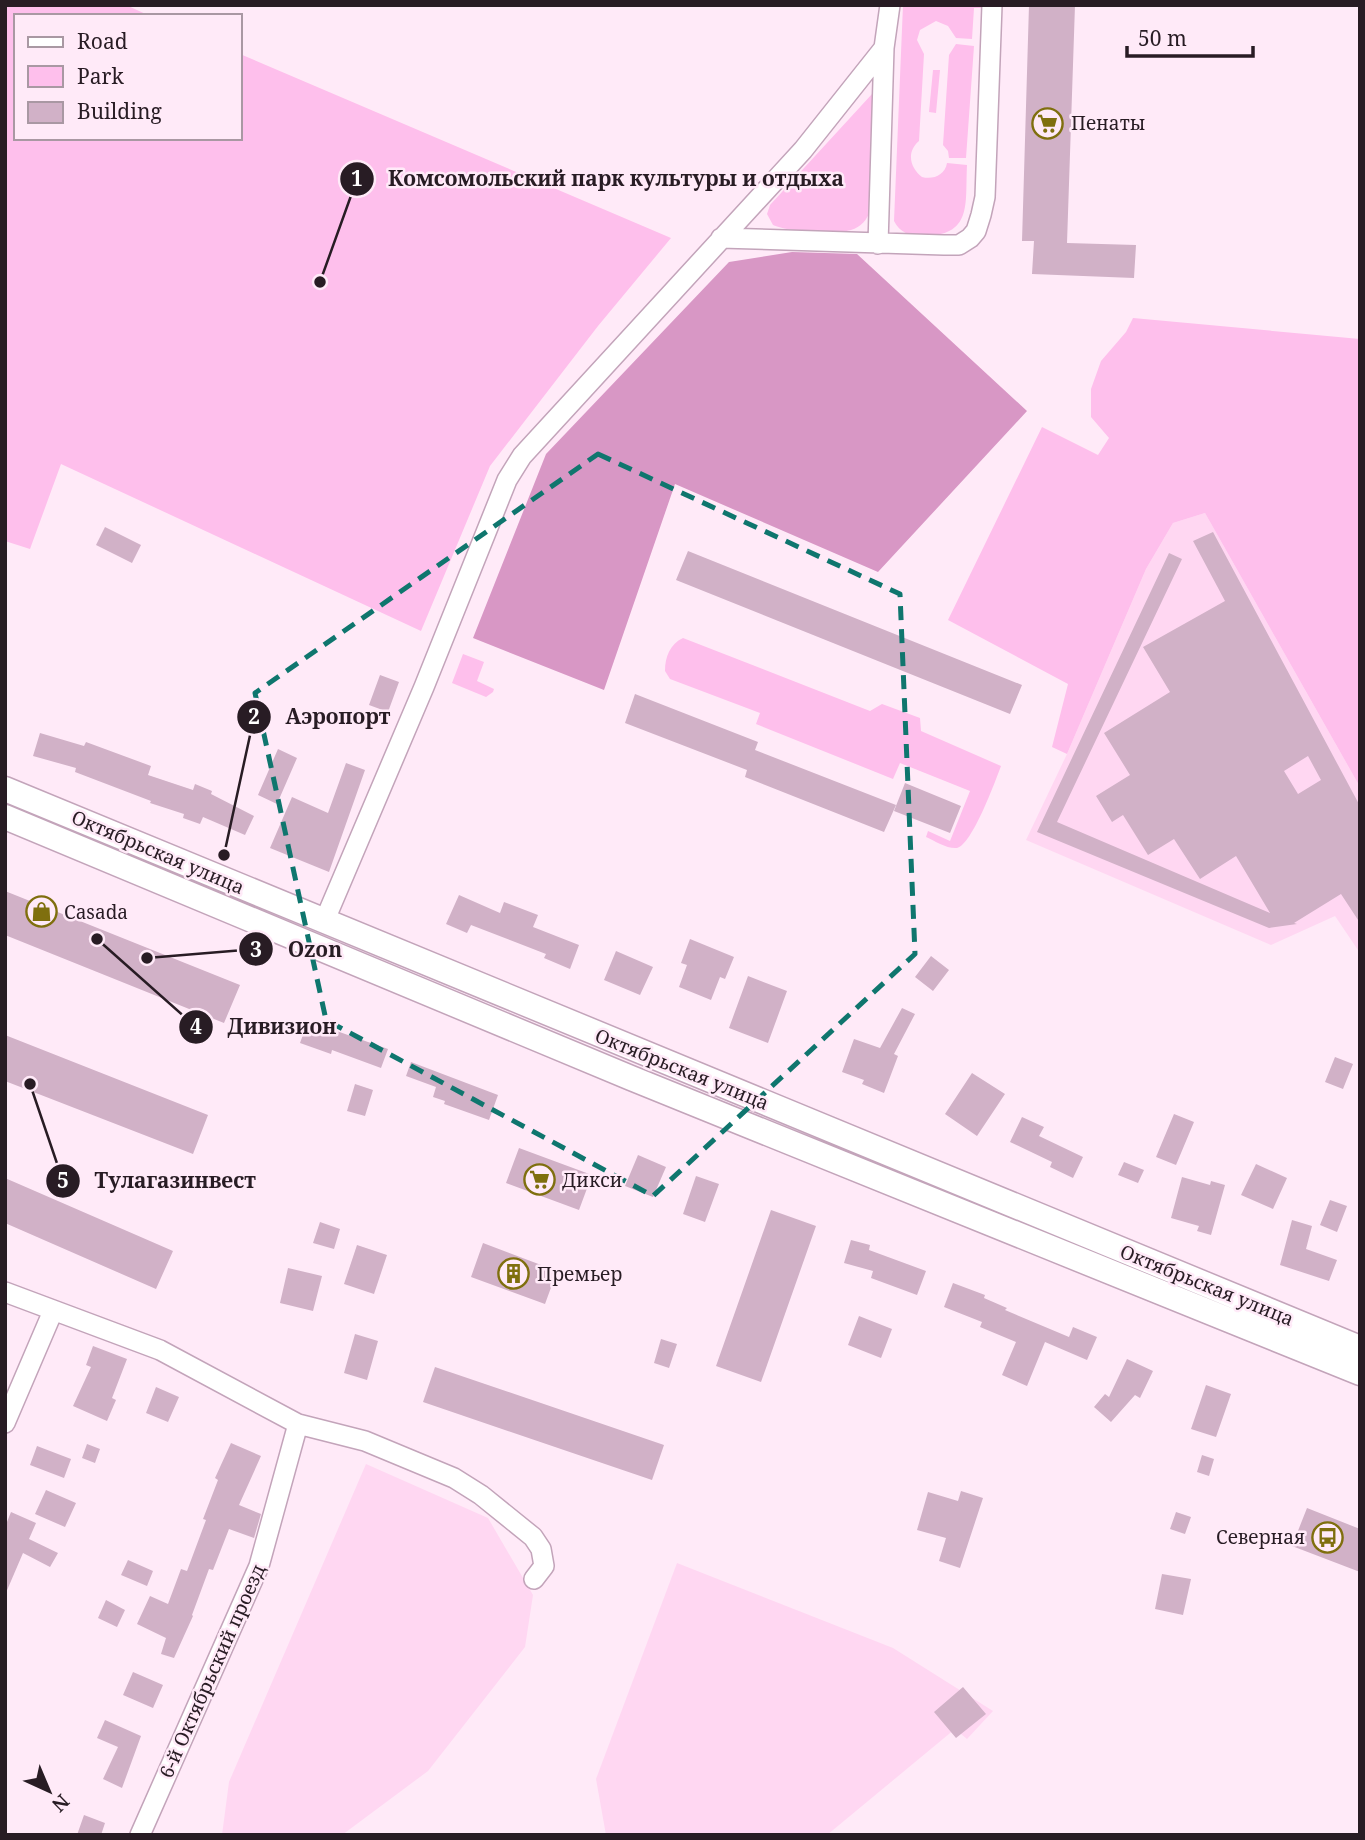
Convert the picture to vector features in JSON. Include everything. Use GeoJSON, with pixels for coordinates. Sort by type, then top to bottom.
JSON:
{"type":"FeatureCollection","features":[{"type":"Feature","properties":{"kind":"main road","name":"Октябрьская улица"},"geometry":{"type":"LineString","coordinates":[[5,789],[1360,1348]]}},
{"type":"Feature","properties":{"kind":"main road","name":"Октябрьская улица"},"geometry":{"type":"LineString","coordinates":[[5,817],[631,1078],[1360,1373]]}},
{"type":"Feature","properties":{"kind":"main road"},"geometry":{"type":"LineString","coordinates":[[315,946],[324,922]]}},
{"type":"Feature","properties":{"kind":"street"},"geometry":{"type":"LineString","coordinates":[[878,244],[884,48],[890,5]]}},
{"type":"Feature","properties":{"kind":"street"},"geometry":{"type":"LineString","coordinates":[[721,238],[959,245],[976,231],[985,197],[992,5]]}},
{"type":"Feature","properties":{"kind":"street"},"geometry":{"type":"LineString","coordinates":[[324,922],[424,687],[507,480],[530,447],[830,119],[884,48]]}},
{"type":"Feature","properties":{"kind":"street"},"geometry":{"type":"LineString","coordinates":[[5,1292],[160,1350],[298,1424],[365,1441],[454,1478],[481,1494],[526,1531],[541,1549],[544,1566],[534,1579]]}},
{"type":"Feature","properties":{"kind":"street"},"geometry":{"type":"LineString","coordinates":[[5,1423],[53,1311]]}},
{"type":"Feature","properties":{"kind":"street","name":"6-й Октябрьский проезд"},"geometry":{"type":"LineString","coordinates":[[140,1835],[259,1566],[298,1424]]}},
{"type":"Feature","properties":{"kind":"highlighted area"},"geometry":{"type":"Polygon","coordinates":[[[598,454],[900,594],[915,954],[653,1196],[326,1020],[255,693],[598,454]]]}},
{"type":"Feature","properties":{"kind":"shaded area"},"geometry":{"type":"Polygon","coordinates":[[[792,252],[857,254],[1027,411],[878,572],[675,484],[604,690],[473,638],[546,454],[729,262],[792,252]]]}},
{"type":"Feature","properties":{"kind":"shaded area"},"geometry":{"type":"Polygon","coordinates":[[[1205,513],[1360,787],[1360,953],[1335,916],[1271,945],[1026,840],[1067,754],[1146,569],[1173,523],[1205,513]]]}},
{"type":"Feature","properties":{"kind":"shaded area"},"geometry":{"type":"Polygon","coordinates":[[[366,1464],[488,1518],[533,1595],[525,1647],[428,1771],[342,1835],[222,1835],[229,1782],[366,1464]]]}},
{"type":"Feature","properties":{"kind":"shaded area"},"geometry":{"type":"Polygon","coordinates":[[[677,1563],[893,1648],[993,1711],[967,1739],[955,1729],[827,1835],[606,1835],[596,1779],[677,1563]]]}},
{"type":"Feature","properties":{"kind":"green space"},"geometry":{"type":"Polygon","coordinates":[[[5,5],[126,5],[146,14],[14,14],[14,140],[242,140],[242,55],[671,238],[598,326],[490,466],[421,631],[61,464],[30,549],[5,541],[5,5]]]}},
{"type":"Feature","properties":{"kind":"green space"},"geometry":{"type":"Polygon","coordinates":[[[903,5],[986,5],[986,8],[974,8],[972,39],[956,38],[948,26],[936,21],[920,30],[917,40],[924,54],[919,141],[912,150],[912,165],[926,178],[941,173],[947,163],[967,165],[963,216],[950,231],[938,235],[909,234],[902,231],[894,221],[903,5]]]}},
{"type":"Feature","properties":{"kind":"green space"},"geometry":{"type":"Polygon","coordinates":[[[956,44],[974,46],[966,158],[949,158],[943,145],[949,55],[956,44]]]}},
{"type":"Feature","properties":{"kind":"green space"},"geometry":{"type":"Polygon","coordinates":[[[933,70],[940,70],[936,113],[929,112],[933,70]]]}},
{"type":"Feature","properties":{"kind":"green space"},"geometry":{"type":"Polygon","coordinates":[[[872,94],[875,95],[870,211],[865,220],[855,229],[834,232],[800,231],[773,225],[767,214],[770,205],[872,94]]]}},
{"type":"Feature","properties":{"kind":"green space"},"geometry":{"type":"Polygon","coordinates":[[[1133,318],[1360,339],[1360,787],[1205,513],[1173,523],[1146,569],[1067,754],[1052,747],[1068,684],[948,620],[1042,427],[1098,455],[1109,438],[1091,417],[1091,389],[1101,361],[1126,332],[1133,318]]]}},
{"type":"Feature","properties":{"kind":"green space"},"geometry":{"type":"Polygon","coordinates":[[[683,638],[870,711],[882,704],[920,718],[921,731],[1001,766],[969,836],[957,848],[945,846],[926,837],[928,831],[950,841],[970,791],[900,763],[893,779],[756,724],[760,713],[670,679],[665,671],[667,656],[672,647],[683,638]]]}},
{"type":"Feature","properties":{"kind":"green space"},"geometry":{"type":"Polygon","coordinates":[[[463,654],[484,662],[477,681],[494,689],[486,697],[452,683],[463,654]]]}},
{"type":"Feature","properties":{"kind":"building","name":"Пенаты"},"geometry":{"type":"Polygon","coordinates":[[[1029,5],[1075,5],[1067,243],[1136,245],[1134,278],[1032,274],[1034,241],[1022,241],[1029,5]]]}},
{"type":"Feature","properties":{"kind":"building"},"geometry":{"type":"Polygon","coordinates":[[[105,527],[141,545],[132,563],[96,545],[105,527]]]}},
{"type":"Feature","properties":{"kind":"building"},"geometry":{"type":"Polygon","coordinates":[[[1213,532],[1360,806],[1360,923],[1341,894],[1294,923],[1297,924],[1269,928],[1037,832],[1169,553],[1182,559],[1057,822],[1270,913],[1236,856],[1200,879],[1174,839],[1148,855],[1123,815],[1112,822],[1096,796],[1130,775],[1104,733],[1170,692],[1143,647],[1225,601],[1193,541],[1213,532]],[[1308,756],[1284,771],[1298,794],[1321,780],[1308,756]]]}},
{"type":"Feature","properties":{"kind":"building"},"geometry":{"type":"Polygon","coordinates":[[[688,551],[1022,685],[1010,714],[676,580],[688,551]]]}},
{"type":"Feature","properties":{"kind":"building"},"geometry":{"type":"Polygon","coordinates":[[[380,675],[399,682],[388,712],[369,705],[380,675]]]}},
{"type":"Feature","properties":{"kind":"building"},"geometry":{"type":"Polygon","coordinates":[[[635,694],[758,742],[755,750],[896,805],[884,832],[745,777],[747,770],[625,723],[635,694]]]}},
{"type":"Feature","properties":{"kind":"building"},"geometry":{"type":"Polygon","coordinates":[[[40,733],[84,746],[86,742],[151,766],[148,775],[193,790],[195,784],[254,816],[245,835],[203,817],[200,824],[183,818],[184,814],[75,772],[76,768],[33,756],[40,733]]]}},
{"type":"Feature","properties":{"kind":"building"},"geometry":{"type":"Polygon","coordinates":[[[278,749],[297,758],[277,804],[258,795],[278,749]]]}},
{"type":"Feature","properties":{"kind":"building"},"geometry":{"type":"Polygon","coordinates":[[[346,763],[365,770],[329,872],[270,848],[292,797],[328,813],[346,763]]]}},
{"type":"Feature","properties":{"kind":"building"},"geometry":{"type":"Polygon","coordinates":[[[905,783],[961,806],[950,833],[894,811],[905,783]]]}},
{"type":"Feature","properties":{"kind":"building"},"geometry":{"type":"Polygon","coordinates":[[[5,891],[240,985],[224,1023],[5,935],[5,891]]]}},
{"type":"Feature","properties":{"kind":"building"},"geometry":{"type":"Polygon","coordinates":[[[459,895],[500,913],[504,902],[538,915],[533,927],[579,945],[570,969],[544,958],[546,954],[471,925],[467,933],[446,924],[459,895]]]}},
{"type":"Feature","properties":{"kind":"building"},"geometry":{"type":"Polygon","coordinates":[[[690,939],[734,957],[725,979],[720,977],[711,1000],[679,987],[687,965],[681,963],[690,939]]]}},
{"type":"Feature","properties":{"kind":"building"},"geometry":{"type":"Polygon","coordinates":[[[616,951],[653,967],[640,995],[604,980],[616,951]]]}},
{"type":"Feature","properties":{"kind":"building"},"geometry":{"type":"Polygon","coordinates":[[[931,956],[949,970],[933,991],[915,977],[931,956]]]}},
{"type":"Feature","properties":{"kind":"building"},"geometry":{"type":"Polygon","coordinates":[[[748,976],[787,991],[768,1043],[729,1028],[748,976]]]}},
{"type":"Feature","properties":{"kind":"building"},"geometry":{"type":"Polygon","coordinates":[[[902,1008],[915,1014],[894,1054],[898,1056],[884,1093],[862,1084],[864,1080],[842,1072],[854,1039],[880,1048],[902,1008]]]}},
{"type":"Feature","properties":{"kind":"building"},"geometry":{"type":"Polygon","coordinates":[[[308,1021],[388,1049],[381,1068],[332,1050],[331,1054],[300,1043],[308,1021]]]}},
{"type":"Feature","properties":{"kind":"building"},"geometry":{"type":"Polygon","coordinates":[[[5,1035],[208,1115],[193,1154],[5,1081],[5,1035]]]}},
{"type":"Feature","properties":{"kind":"building"},"geometry":{"type":"Polygon","coordinates":[[[1335,1057],[1353,1064],[1343,1089],[1325,1082],[1335,1057]]]}},
{"type":"Feature","properties":{"kind":"building"},"geometry":{"type":"Polygon","coordinates":[[[411,1062],[498,1095],[489,1120],[444,1104],[445,1101],[433,1097],[436,1087],[406,1076],[411,1062]]]}},
{"type":"Feature","properties":{"kind":"building"},"geometry":{"type":"Polygon","coordinates":[[[972,1073],[1005,1094],[977,1136],[945,1114],[972,1073]]]}},
{"type":"Feature","properties":{"kind":"building"},"geometry":{"type":"Polygon","coordinates":[[[355,1084],[373,1090],[365,1116],[347,1111],[355,1084]]]}},
{"type":"Feature","properties":{"kind":"building"},"geometry":{"type":"Polygon","coordinates":[[[1174,1114],[1194,1122],[1176,1165],[1156,1157],[1174,1114]]]}},
{"type":"Feature","properties":{"kind":"building"},"geometry":{"type":"Polygon","coordinates":[[[1022,1117],[1044,1127],[1039,1136],[1083,1157],[1073,1178],[1050,1167],[1052,1162],[1010,1142],[1022,1117]]]}},
{"type":"Feature","properties":{"kind":"building"},"geometry":{"type":"Polygon","coordinates":[[[519,1148],[592,1175],[579,1210],[506,1183],[519,1148]]]}},
{"type":"Feature","properties":{"kind":"building"},"geometry":{"type":"Polygon","coordinates":[[[638,1155],[666,1167],[653,1197],[625,1186],[638,1155]]]}},
{"type":"Feature","properties":{"kind":"building"},"geometry":{"type":"Polygon","coordinates":[[[1124,1162],[1144,1170],[1138,1183],[1118,1175],[1124,1162]]]}},
{"type":"Feature","properties":{"kind":"building"},"geometry":{"type":"Polygon","coordinates":[[[1256,1164],[1287,1178],[1273,1209],[1241,1195],[1256,1164]]]}},
{"type":"Feature","properties":{"kind":"building"},"geometry":{"type":"Polygon","coordinates":[[[696,1176],[719,1184],[705,1222],[683,1214],[696,1176]]]}},
{"type":"Feature","properties":{"kind":"building"},"geometry":{"type":"Polygon","coordinates":[[[1182,1177],[1210,1185],[1211,1181],[1225,1185],[1211,1235],[1197,1231],[1199,1226],[1171,1218],[1182,1177]]]}},
{"type":"Feature","properties":{"kind":"building"},"geometry":{"type":"Polygon","coordinates":[[[5,1178],[173,1251],[156,1289],[5,1223],[5,1178]]]}},
{"type":"Feature","properties":{"kind":"building"},"geometry":{"type":"Polygon","coordinates":[[[1330,1200],[1347,1206],[1337,1232],[1320,1225],[1330,1200]]]}},
{"type":"Feature","properties":{"kind":"building"},"geometry":{"type":"Polygon","coordinates":[[[771,1210],[816,1226],[761,1382],[716,1366],[771,1210]]]}},
{"type":"Feature","properties":{"kind":"building"},"geometry":{"type":"Polygon","coordinates":[[[1292,1220],[1312,1226],[1306,1249],[1337,1260],[1329,1281],[1280,1265],[1292,1220]]]}},
{"type":"Feature","properties":{"kind":"building"},"geometry":{"type":"Polygon","coordinates":[[[320,1222],[340,1229],[334,1249],[313,1243],[320,1222]]]}},
{"type":"Feature","properties":{"kind":"building"},"geometry":{"type":"Polygon","coordinates":[[[851,1240],[870,1245],[869,1250],[926,1271],[917,1295],[871,1278],[873,1271],[844,1263],[851,1240]]]}},
{"type":"Feature","properties":{"kind":"building","name":"Премьер"},"geometry":{"type":"Polygon","coordinates":[[[483,1243],[557,1271],[545,1304],[471,1277],[483,1243]]]}},
{"type":"Feature","properties":{"kind":"building"},"geometry":{"type":"Polygon","coordinates":[[[357,1245],[387,1255],[374,1294],[344,1284],[357,1245]]]}},
{"type":"Feature","properties":{"kind":"building"},"geometry":{"type":"Polygon","coordinates":[[[288,1268],[322,1276],[313,1311],[280,1303],[288,1268]]]}},
{"type":"Feature","properties":{"kind":"building"},"geometry":{"type":"Polygon","coordinates":[[[953,1283],[985,1295],[984,1298],[1007,1308],[1005,1310],[1069,1337],[1073,1327],[1097,1337],[1087,1360],[1045,1342],[1027,1386],[1002,1375],[1016,1342],[980,1327],[982,1322],[944,1307],[953,1283]]]}},
{"type":"Feature","properties":{"kind":"building"},"geometry":{"type":"Polygon","coordinates":[[[859,1316],[892,1329],[881,1358],[848,1345],[859,1316]]]}},
{"type":"Feature","properties":{"kind":"building"},"geometry":{"type":"Polygon","coordinates":[[[355,1334],[378,1341],[367,1380],[344,1373],[355,1334]]]}},
{"type":"Feature","properties":{"kind":"building"},"geometry":{"type":"Polygon","coordinates":[[[661,1339],[677,1344],[669,1368],[654,1363],[661,1339]]]}},
{"type":"Feature","properties":{"kind":"building"},"geometry":{"type":"Polygon","coordinates":[[[93,1346],[127,1359],[112,1398],[116,1400],[107,1421],[73,1406],[91,1367],[86,1365],[93,1346]]]}},
{"type":"Feature","properties":{"kind":"building"},"geometry":{"type":"Polygon","coordinates":[[[1127,1359],[1153,1371],[1140,1398],[1135,1395],[1111,1422],[1094,1407],[1105,1394],[1109,1397],[1127,1359]]]}},
{"type":"Feature","properties":{"kind":"building"},"geometry":{"type":"Polygon","coordinates":[[[435,1367],[664,1445],[652,1480],[423,1402],[435,1367]]]}},
{"type":"Feature","properties":{"kind":"building"},"geometry":{"type":"Polygon","coordinates":[[[1206,1385],[1231,1394],[1216,1437],[1191,1429],[1206,1385]]]}},
{"type":"Feature","properties":{"kind":"building"},"geometry":{"type":"Polygon","coordinates":[[[156,1387],[179,1397],[168,1422],[146,1413],[156,1387]]]}},
{"type":"Feature","properties":{"kind":"building"},"geometry":{"type":"Polygon","coordinates":[[[231,1443],[261,1456],[239,1505],[261,1514],[254,1538],[229,1529],[213,1570],[209,1569],[193,1616],[174,1658],[161,1654],[166,1638],[137,1624],[150,1596],[168,1604],[181,1569],[187,1571],[206,1520],[203,1519],[218,1480],[215,1478],[231,1443]]]}},
{"type":"Feature","properties":{"kind":"building"},"geometry":{"type":"Polygon","coordinates":[[[87,1444],[100,1449],[95,1463],[82,1458],[87,1444]]]}},
{"type":"Feature","properties":{"kind":"building"},"geometry":{"type":"Polygon","coordinates":[[[37,1446],[71,1459],[64,1478],[30,1465],[37,1446]]]}},
{"type":"Feature","properties":{"kind":"building"},"geometry":{"type":"Polygon","coordinates":[[[1202,1455],[1214,1459],[1209,1476],[1197,1472],[1202,1455]]]}},
{"type":"Feature","properties":{"kind":"building"},"geometry":{"type":"Polygon","coordinates":[[[46,1490],[76,1503],[65,1527],[35,1514],[46,1490]]]}},
{"type":"Feature","properties":{"kind":"building"},"geometry":{"type":"Polygon","coordinates":[[[961,1491],[983,1498],[960,1568],[939,1561],[946,1538],[917,1530],[928,1492],[958,1501],[961,1491]]]}},
{"type":"Feature","properties":{"kind":"building","name":"Северная"},"geometry":{"type":"Polygon","coordinates":[[[1307,1508],[1360,1529],[1360,1572],[1292,1546],[1307,1508]]]}},
{"type":"Feature","properties":{"kind":"building"},"geometry":{"type":"Polygon","coordinates":[[[11,1512],[36,1523],[29,1539],[58,1553],[50,1567],[23,1553],[5,1595],[5,1527],[11,1512]]]}},
{"type":"Feature","properties":{"kind":"building"},"geometry":{"type":"Polygon","coordinates":[[[1176,1512],[1191,1517],[1185,1534],[1170,1529],[1176,1512]]]}},
{"type":"Feature","properties":{"kind":"building"},"geometry":{"type":"Polygon","coordinates":[[[128,1560],[153,1571],[147,1586],[121,1575],[128,1560]]]}},
{"type":"Feature","properties":{"kind":"building"},"geometry":{"type":"Polygon","coordinates":[[[1162,1574],[1191,1579],[1183,1615],[1155,1609],[1162,1574]]]}},
{"type":"Feature","properties":{"kind":"building"},"geometry":{"type":"Polygon","coordinates":[[[106,1600],[125,1610],[117,1627],[98,1618],[106,1600]]]}},
{"type":"Feature","properties":{"kind":"building"},"geometry":{"type":"Polygon","coordinates":[[[133,1672],[163,1685],[153,1708],[123,1695],[133,1672]]]}},
{"type":"Feature","properties":{"kind":"building"},"geometry":{"type":"Polygon","coordinates":[[[963,1687],[986,1714],[956,1738],[934,1712],[963,1687]]]}},
{"type":"Feature","properties":{"kind":"building"},"geometry":{"type":"Polygon","coordinates":[[[105,1720],[141,1736],[122,1788],[103,1779],[118,1747],[97,1738],[105,1720]]]}},
{"type":"Feature","properties":{"kind":"building"},"geometry":{"type":"Polygon","coordinates":[[[84,1815],[105,1823],[101,1835],[77,1835],[84,1815]]]}},
{"type":"Feature","properties":{"kind":"place","name":"Пенаты"},"geometry":{"type":"Point","coordinates":[1048,123]}},
{"type":"Feature","properties":{"kind":"place","name":"Комсомольский парк культуры и отдыха"},"geometry":{"type":"Point","coordinates":[320,282]}},
{"type":"Feature","properties":{"kind":"place","name":"Аэропорт"},"geometry":{"type":"Point","coordinates":[224,855]}},
{"type":"Feature","properties":{"kind":"place","name":"Casada"},"geometry":{"type":"Point","coordinates":[41,912]}},
{"type":"Feature","properties":{"kind":"place","name":"Дивизион"},"geometry":{"type":"Point","coordinates":[97,939]}},
{"type":"Feature","properties":{"kind":"place","name":"Ozon"},"geometry":{"type":"Point","coordinates":[147,958]}},
{"type":"Feature","properties":{"kind":"place","name":"Тулагазинвест"},"geometry":{"type":"Point","coordinates":[30,1084]}},
{"type":"Feature","properties":{"kind":"place","name":"Дикси"},"geometry":{"type":"Point","coordinates":[539,1180]}},
{"type":"Feature","properties":{"kind":"place","name":"Премьер"},"geometry":{"type":"Point","coordinates":[514,1274]}},
{"type":"Feature","properties":{"kind":"place","name":"Северная"},"geometry":{"type":"Point","coordinates":[1328,1537]}}]}
